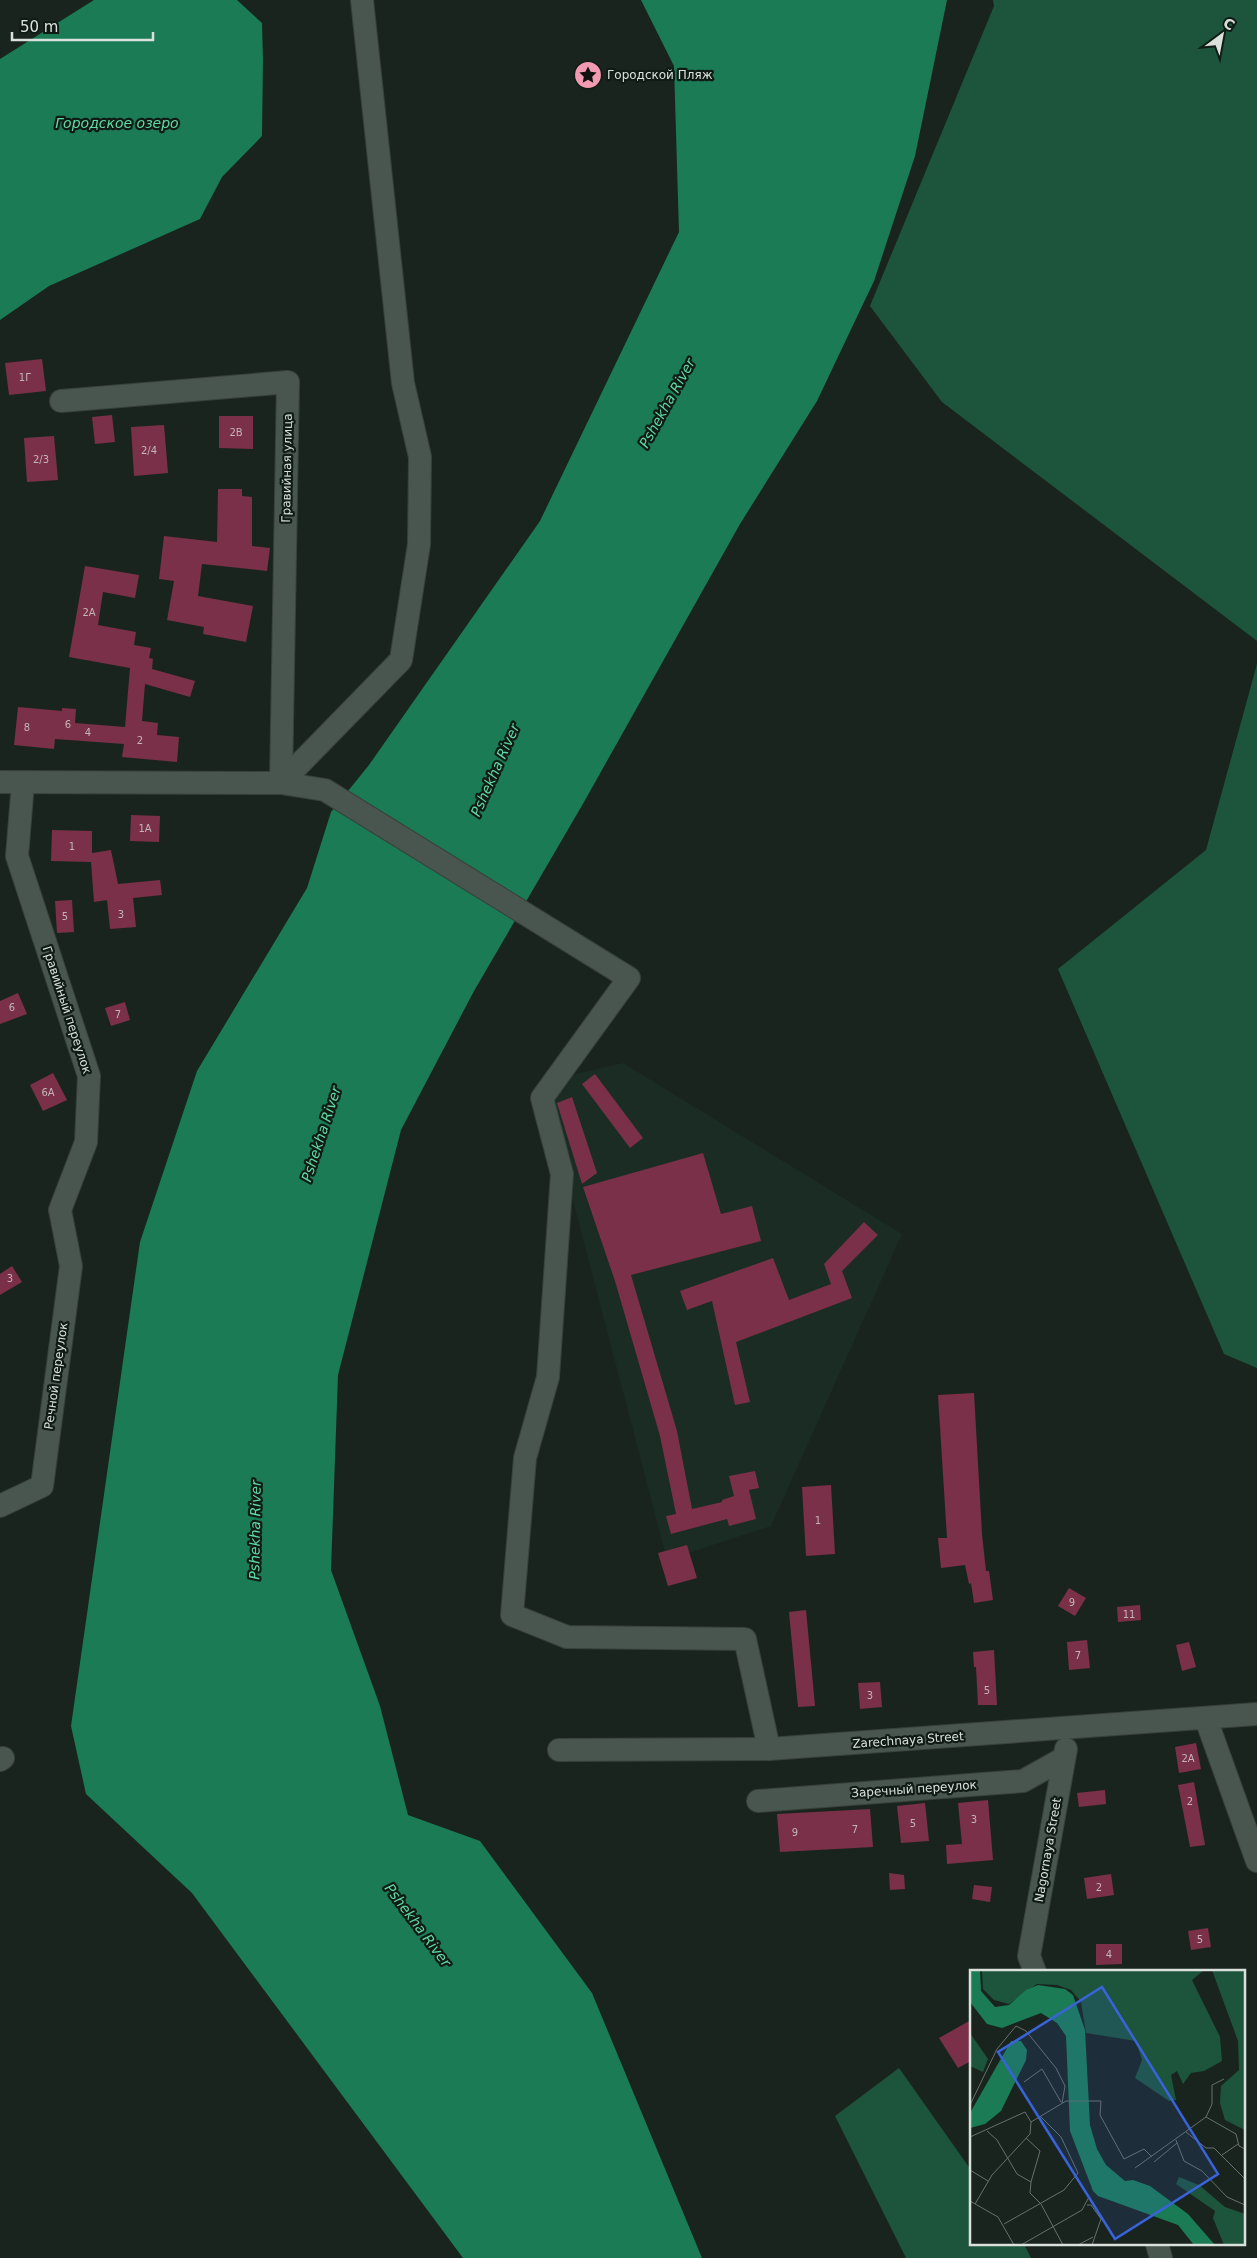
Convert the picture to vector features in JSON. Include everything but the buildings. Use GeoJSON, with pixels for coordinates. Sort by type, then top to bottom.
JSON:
{"type":"FeatureCollection","features":[{"type":"Feature","properties":{"kind":"street"},"geometry":{"type":"LineString","coordinates":[[281,783],[401,660],[419,544],[420,457],[404,382],[362,0]]}},
{"type":"Feature","properties":{"kind":"street","name":"Гравийная улица"},"geometry":{"type":"LineString","coordinates":[[62,401],[288,382],[281,783]]}},
{"type":"Feature","properties":{"kind":"street"},"geometry":{"type":"LineString","coordinates":[[0,782],[281,783],[325,790],[630,978],[542,1098],[562,1174],[548,1377],[525,1458],[512,1615],[567,1637],[744,1639],[769,1749]]}},
{"type":"Feature","properties":{"kind":"street","name":"Гравийный переулок"},"geometry":{"type":"LineString","coordinates":[[23,783],[16,856],[89,1076],[86,1142],[60,1210],[71,1266]]}},
{"type":"Feature","properties":{"kind":"street","name":"Речной переулок"},"geometry":{"type":"LineString","coordinates":[[0,1506],[42,1486],[71,1266]]}},
{"type":"Feature","properties":{"kind":"street","name":"Zarechnaya Street"},"geometry":{"type":"LineString","coordinates":[[559,1750],[769,1749],[1257,1714]]}},
{"type":"Feature","properties":{"kind":"street"},"geometry":{"type":"LineString","coordinates":[[1206,1719],[1257,1860]]}},
{"type":"Feature","properties":{"kind":"street","name":"Nagornaya Street"},"geometry":{"type":"LineString","coordinates":[[1034,1970],[1029,1956],[1070,1728]]}},
{"type":"Feature","properties":{"kind":"street","name":"Заречный переулок"},"geometry":{"type":"LineString","coordinates":[[758,1801],[1023,1781],[1064,1758]]}},
{"type":"Feature","properties":{"kind":"shaded area"},"geometry":{"type":"Polygon","coordinates":[[[993,0],[1257,0],[1257,641],[942,402],[870,306],[994,6],[993,0]]]}},
{"type":"Feature","properties":{"kind":"shaded area"},"geometry":{"type":"Polygon","coordinates":[[[1257,664],[1257,1368],[1224,1354],[1058,969],[1206,850],[1257,664]]]}},
{"type":"Feature","properties":{"kind":"shaded area"},"geometry":{"type":"Polygon","coordinates":[[[623,1063],[902,1234],[771,1526],[667,1560],[542,1082],[623,1063]]]}},
{"type":"Feature","properties":{"kind":"shaded area"},"geometry":{"type":"Polygon","coordinates":[[[899,2068],[970,2169],[970,2246],[1025,2246],[1031,2258],[906,2258],[835,2116],[899,2068]]]}},
{"type":"Feature","properties":{"kind":"water","name":"Городское озеро"},"geometry":{"type":"Polygon","coordinates":[[[94,0],[237,0],[262,23],[262,136],[222,177],[200,219],[49,286],[0,320],[0,59],[94,0]]]}},
{"type":"Feature","properties":{"kind":"water","name":"Pshekha River"},"geometry":{"type":"Polygon","coordinates":[[[641,0],[947,0],[915,156],[874,281],[817,401],[740,524],[584,802],[474,991],[401,1130],[338,1375],[331,1570],[380,1706],[408,1815],[480,1841],[592,1993],[702,2258],[463,2258],[192,1893],[86,1794],[71,1726],[140,1242],[197,1071],[307,888],[331,812],[369,765],[540,521],[679,232],[674,66],[641,0]]]}},
{"type":"Feature","properties":{"kind":"place","name":"Городской Пляж"},"geometry":{"type":"Point","coordinates":[588,75]}}]}
